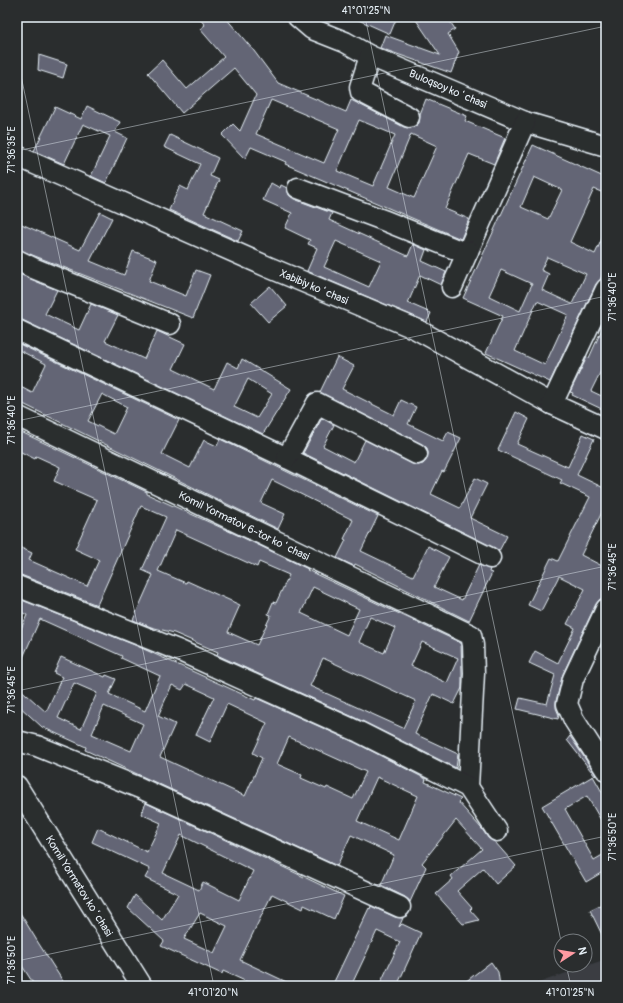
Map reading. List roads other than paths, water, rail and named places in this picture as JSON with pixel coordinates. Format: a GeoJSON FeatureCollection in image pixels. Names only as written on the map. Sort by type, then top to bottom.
{"type":"FeatureCollection","features":[{"type":"Feature","properties":{"kind":"street","name":"Buloqsoy koʻchasi"},"geometry":{"type":"LineString","coordinates":[[298,17],[312,29],[345,42],[370,56],[525,122],[606,146]]}},
{"type":"Feature","properties":{"kind":"street"},"geometry":{"type":"LineString","coordinates":[[370,56],[360,87],[360,92],[409,116]]}},
{"type":"Feature","properties":{"kind":"street"},"geometry":{"type":"LineString","coordinates":[[452,287],[525,122]]}},
{"type":"Feature","properties":{"kind":"street","name":"Xabibiy koʻchasi"},"geometry":{"type":"LineString","coordinates":[[17,156],[268,268],[416,329],[552,404],[606,428]]}},
{"type":"Feature","properties":{"kind":"street"},"geometry":{"type":"LineString","coordinates":[[298,188],[460,251],[468,252]]}},
{"type":"Feature","properties":{"kind":"street"},"geometry":{"type":"LineString","coordinates":[[17,260],[33,268],[170,324]]}},
{"type":"Feature","properties":{"kind":"street"},"geometry":{"type":"LineString","coordinates":[[552,404],[606,289]]}},
{"type":"Feature","properties":{"kind":"street"},"geometry":{"type":"LineString","coordinates":[[17,330],[287,458],[490,558]]}},
{"type":"Feature","properties":{"kind":"street"},"geometry":{"type":"LineString","coordinates":[[287,458],[317,403],[417,454]]}},
{"type":"Feature","properties":{"kind":"street","name":"Komil Yormatov 6-tor koʻchasi"},"geometry":{"type":"LineString","coordinates":[[17,416],[471,635],[473,645],[474,673],[468,787]]}},
{"type":"Feature","properties":{"kind":"street"},"geometry":{"type":"LineString","coordinates":[[17,586],[180,651],[359,732],[468,787],[497,831]]}},
{"type":"Feature","properties":{"kind":"street"},"geometry":{"type":"LineString","coordinates":[[606,609],[573,679],[566,704],[574,720],[606,770]]}},
{"type":"Feature","properties":{"kind":"street"},"geometry":{"type":"LineString","coordinates":[[17,741],[37,746],[140,788],[400,907]]}},
{"type":"Feature","properties":{"kind":"street","name":"Komil Yormatov koʻchasi"},"geometry":{"type":"LineString","coordinates":[[17,786],[142,986]]}}]}
